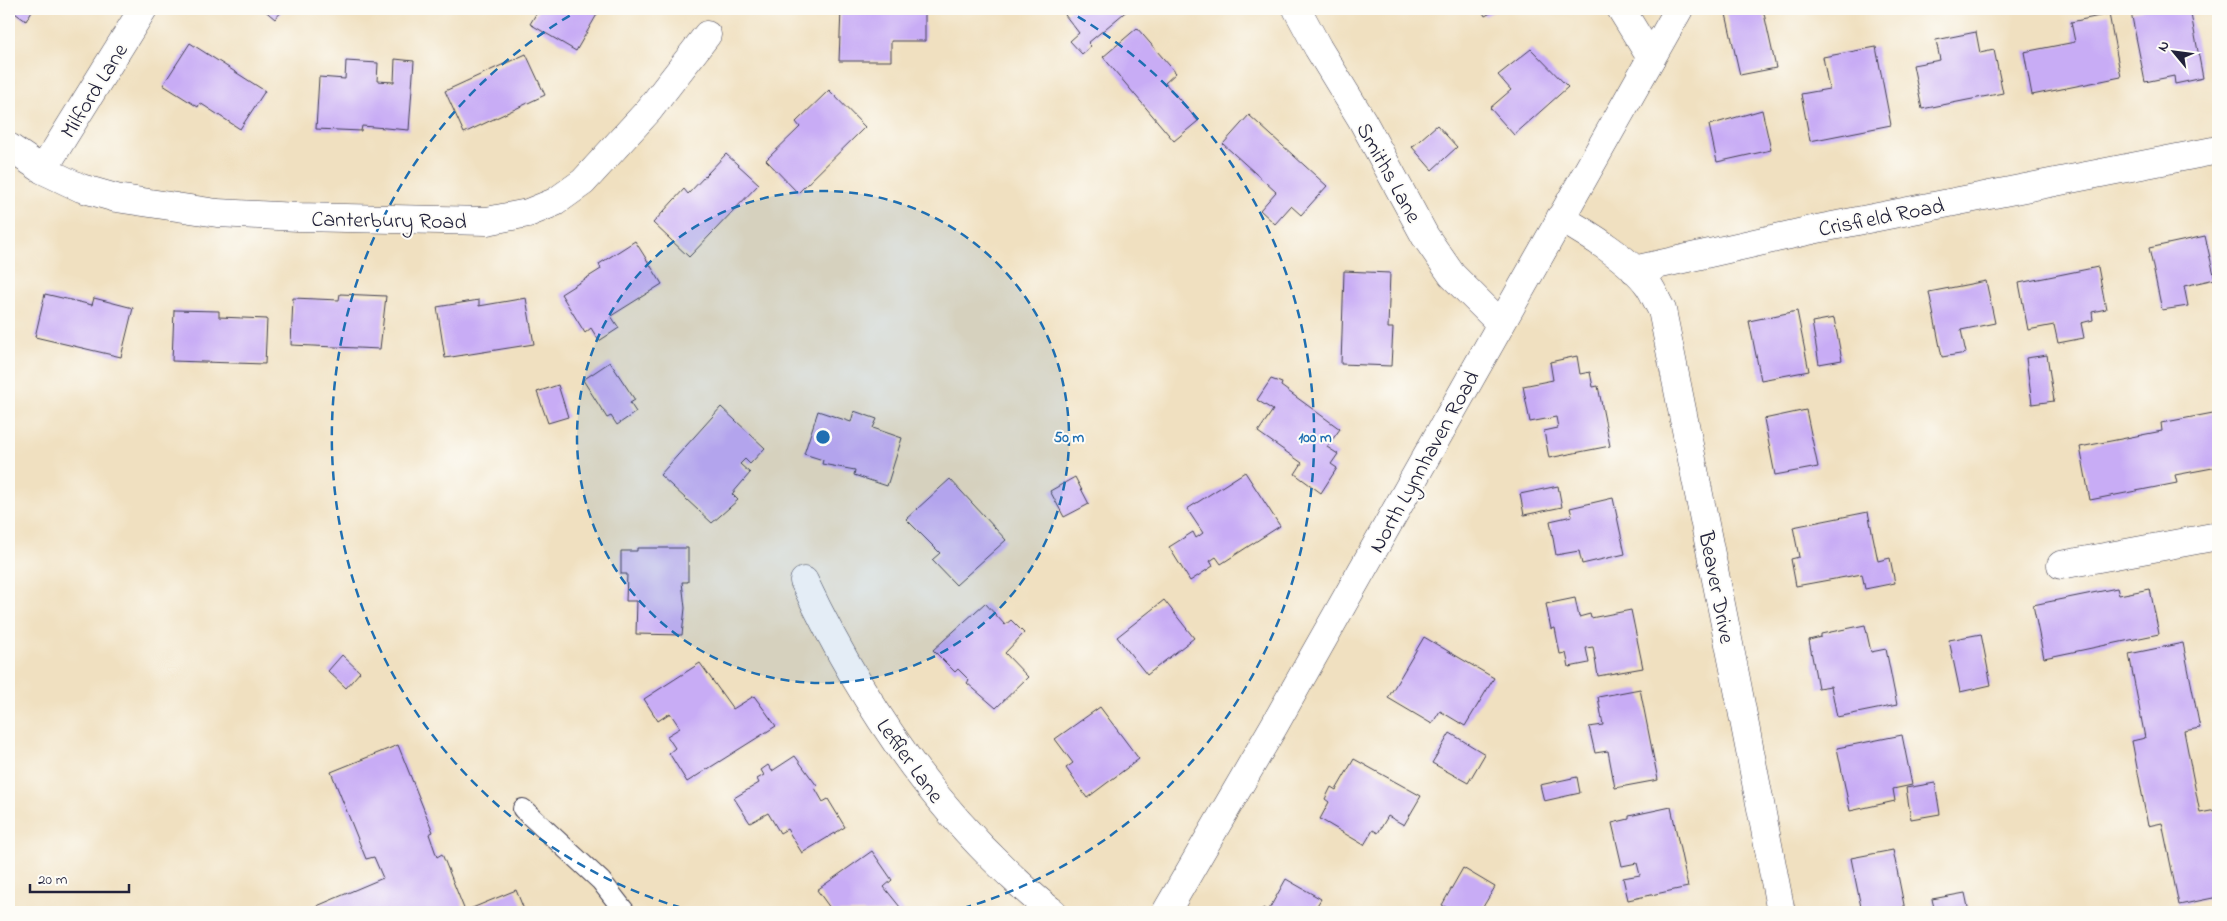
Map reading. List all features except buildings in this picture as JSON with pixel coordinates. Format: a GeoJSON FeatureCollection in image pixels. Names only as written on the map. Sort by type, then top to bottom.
{"type":"FeatureCollection","features":[{"type":"Feature","properties":{"kind":"street","name":"Milford Lane"},"geometry":{"type":"LineString","coordinates":[[44,170],[143,9]]}},
{"type":"Feature","properties":{"kind":"street","name":"Smiths Lane"},"geometry":{"type":"LineString","coordinates":[[1297,9],[1318,48],[1362,120],[1425,236],[1452,275],[1500,323]]}},
{"type":"Feature","properties":{"kind":"street"},"geometry":{"type":"LineString","coordinates":[[1621,9],[1650,58]]}},
{"type":"Feature","properties":{"kind":"street","name":"North Lynnhaven Road"},"geometry":{"type":"LineString","coordinates":[[1166,912],[1274,726],[1679,9]]}},
{"type":"Feature","properties":{"kind":"street","name":"Canterbury Road"},"geometry":{"type":"LineString","coordinates":[[9,147],[44,170],[80,188],[116,198],[217,213],[298,217],[487,221],[528,213],[555,202],[583,182],[649,110],[707,36]]}},
{"type":"Feature","properties":{"kind":"street","name":"Crisfield Road"},"geometry":{"type":"LineString","coordinates":[[1634,270],[1812,230],[2218,150]]}},
{"type":"Feature","properties":{"kind":"street"},"geometry":{"type":"LineString","coordinates":[[1560,218],[1588,234],[1634,270]]}},
{"type":"Feature","properties":{"kind":"street","name":"Beaver Drive"},"geometry":{"type":"LineString","coordinates":[[1634,270],[1648,285],[1662,310],[1736,679],[1780,912]]}},
{"type":"Feature","properties":{"kind":"street"},"geometry":{"type":"LineString","coordinates":[[2061,565],[2218,536]]}},
{"type":"Feature","properties":{"kind":"street","name":"Leffler Lane"},"geometry":{"type":"LineString","coordinates":[[804,581],[855,679],[905,757],[937,799],[982,848],[1053,912]]}},
{"type":"Feature","properties":{"kind":"lane"},"geometry":{"type":"LineString","coordinates":[[522,809],[601,881],[625,912]]}}]}
